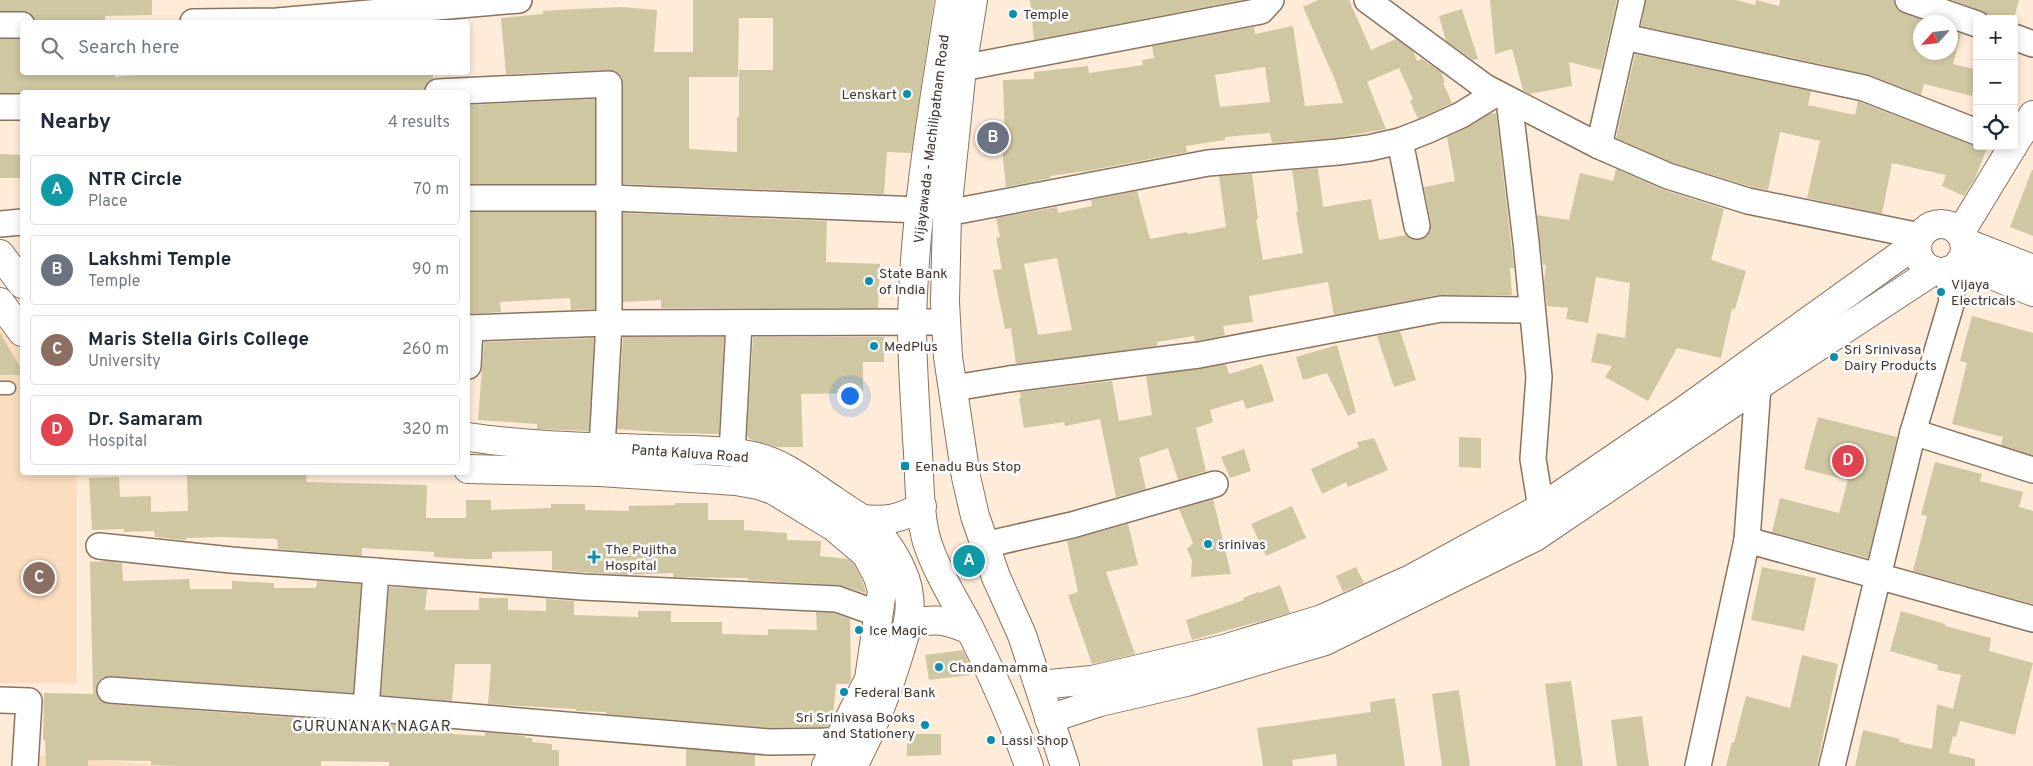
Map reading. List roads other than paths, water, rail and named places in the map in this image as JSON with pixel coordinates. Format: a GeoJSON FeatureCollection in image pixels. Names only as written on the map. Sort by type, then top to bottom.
{"type":"FeatureCollection","features":[{"type":"Feature","properties":{"kind":"main road","name":"Vijayawada - Machilipatnam Road"},"geometry":{"type":"LineString","coordinates":[[950,0],[930,125],[920,210],[912,322],[913,373],[922,506],[927,539],[934,561],[970,630],[1008,712],[1029,766]]}},
{"type":"Feature","properties":{"kind":"main road","name":"Vijayawada - Machilipatnam Road"},"geometry":{"type":"LineString","coordinates":[[973,0],[962,68],[947,212],[946,322],[948,357],[966,477],[975,516],[984,546],[1022,635],[1065,766]]}},
{"type":"Feature","properties":{"kind":"main road"},"geometry":{"type":"LineString","coordinates":[[2018,139],[2033,115]]}},
{"type":"Feature","properties":{"kind":"main road"},"geometry":{"type":"LineString","coordinates":[[1039,685],[1092,680],[1214,652],[1322,619],[1411,579],[1541,508],[1674,418],[1755,373],[1953,256],[2011,150]]}},
{"type":"Feature","properties":{"kind":"main road"},"geometry":{"type":"LineString","coordinates":[[1049,719],[1100,702],[1186,682],[1325,641],[1536,537],[1755,373],[1919,239],[1925,230],[1939,224],[1947,225],[1953,256]]}},
{"type":"Feature","properties":{"kind":"main road"},"geometry":{"type":"LineString","coordinates":[[1919,239],[1918,257],[1927,268],[1953,256],[2033,269]]}},
{"type":"Feature","properties":{"kind":"main road"},"geometry":{"type":"LineString","coordinates":[[0,254],[20,281]]}},
{"type":"Feature","properties":{"kind":"main road"},"geometry":{"type":"LineString","coordinates":[[1953,256],[2033,292]]}},
{"type":"Feature","properties":{"kind":"main road"},"geometry":{"type":"LineString","coordinates":[[0,302],[20,329]]}},
{"type":"Feature","properties":{"kind":"main road","name":"Panta Kaluva Road"},"geometry":{"type":"LineString","coordinates":[[470,437],[510,443],[732,453],[772,462],[793,472],[872,527],[896,558],[889,572],[834,527],[774,490],[758,484],[600,472],[470,469]]}},
{"type":"Feature","properties":{"kind":"main road"},"geometry":{"type":"LineString","coordinates":[[861,519],[884,521],[896,519],[922,506]]}},
{"type":"Feature","properties":{"kind":"main road"},"geometry":{"type":"LineString","coordinates":[[826,766],[868,679],[882,591],[889,572],[909,595],[906,633],[890,685],[866,744],[853,766]]}},
{"type":"Feature","properties":{"kind":"main road"},"geometry":{"type":"LineString","coordinates":[[906,633],[912,623],[928,620],[946,620],[970,630]]}},
{"type":"Feature","properties":{"kind":"street"},"geometry":{"type":"LineString","coordinates":[[289,20],[519,0]]}},
{"type":"Feature","properties":{"kind":"street"},"geometry":{"type":"LineString","coordinates":[[962,68],[1261,12],[1271,0]]}},
{"type":"Feature","properties":{"kind":"street"},"geometry":{"type":"LineString","coordinates":[[1367,0],[1502,97],[1599,146],[1668,176],[1748,201],[1919,239]]}},
{"type":"Feature","properties":{"kind":"street"},"geometry":{"type":"LineString","coordinates":[[1599,146],[1632,0]]}},
{"type":"Feature","properties":{"kind":"street"},"geometry":{"type":"LineString","coordinates":[[1908,0],[1973,23]]}},
{"type":"Feature","properties":{"kind":"street"},"geometry":{"type":"LineString","coordinates":[[0,25],[20,25]]}},
{"type":"Feature","properties":{"kind":"street"},"geometry":{"type":"LineString","coordinates":[[1624,38],[1864,88],[1973,130]]}},
{"type":"Feature","properties":{"kind":"street"},"geometry":{"type":"LineString","coordinates":[[2018,38],[2033,44]]}},
{"type":"Feature","properties":{"kind":"street"},"geometry":{"type":"LineString","coordinates":[[470,91],[609,84],[611,198],[609,323],[602,448]]}},
{"type":"Feature","properties":{"kind":"street"},"geometry":{"type":"LineString","coordinates":[[947,212],[1208,162],[1338,152],[1400,141],[1502,97]]}},
{"type":"Feature","properties":{"kind":"street"},"geometry":{"type":"LineString","coordinates":[[1502,97],[1526,242],[1539,376],[1533,459],[1541,508]]}},
{"type":"Feature","properties":{"kind":"street"},"geometry":{"type":"LineString","coordinates":[[0,107],[20,107]]}},
{"type":"Feature","properties":{"kind":"street"},"geometry":{"type":"LineString","coordinates":[[1400,141],[1417,226]]}},
{"type":"Feature","properties":{"kind":"street"},"geometry":{"type":"LineString","coordinates":[[470,198],[611,198],[920,210]]}},
{"type":"Feature","properties":{"kind":"street"},"geometry":{"type":"LineString","coordinates":[[0,224],[20,222]]}},
{"type":"Feature","properties":{"kind":"street"},"geometry":{"type":"LineString","coordinates":[[1832,766],[1913,432],[1952,301],[1953,256]]}},
{"type":"Feature","properties":{"kind":"street"},"geometry":{"type":"LineString","coordinates":[[954,388],[1008,379],[1199,355],[1442,309],[1532,310]]}},
{"type":"Feature","properties":{"kind":"street"},"geometry":{"type":"LineString","coordinates":[[470,328],[609,323],[946,322]]}},
{"type":"Feature","properties":{"kind":"street"},"geometry":{"type":"LineString","coordinates":[[732,453],[739,324]]}},
{"type":"Feature","properties":{"kind":"street"},"geometry":{"type":"LineString","coordinates":[[1698,766],[1747,540],[1755,373]]}},
{"type":"Feature","properties":{"kind":"street"},"geometry":{"type":"LineString","coordinates":[[1913,432],[2033,470]]}},
{"type":"Feature","properties":{"kind":"street"},"geometry":{"type":"LineString","coordinates":[[984,546],[1072,524],[1215,484]]}},
{"type":"Feature","properties":{"kind":"street"},"geometry":{"type":"LineString","coordinates":[[1747,540],[2033,619]]}},
{"type":"Feature","properties":{"kind":"street"},"geometry":{"type":"LineString","coordinates":[[99,546],[231,560],[583,588],[837,598],[879,614]]}},
{"type":"Feature","properties":{"kind":"street"},"geometry":{"type":"LineString","coordinates":[[366,708],[376,571]]}},
{"type":"Feature","properties":{"kind":"street"},"geometry":{"type":"LineString","coordinates":[[110,690],[366,708],[769,742],[837,742]]}},
{"type":"Feature","properties":{"kind":"street"},"geometry":{"type":"LineString","coordinates":[[0,700],[29,701],[25,766]]}},
{"type":"Feature","properties":{"kind":"place","name":"Temple"},"geometry":{"type":"Point","coordinates":[1013,14]}},
{"type":"Feature","properties":{"kind":"place","name":"Lenskart"},"geometry":{"type":"Point","coordinates":[907,94]}},
{"type":"Feature","properties":{"kind":"place","name":"Lakshmi Temple"},"geometry":{"type":"Point","coordinates":[993,138]}},
{"type":"Feature","properties":{"kind":"place","name":"State Bank of India"},"geometry":{"type":"Point","coordinates":[869,281]}},
{"type":"Feature","properties":{"kind":"place","name":"Vijaya Electricals"},"geometry":{"type":"Point","coordinates":[1941,292]}},
{"type":"Feature","properties":{"kind":"place","name":"MedPlus"},"geometry":{"type":"Point","coordinates":[874,346]}},
{"type":"Feature","properties":{"kind":"place","name":"Sri Srinivasa Dairy Products"},"geometry":{"type":"Point","coordinates":[1834,357]}},
{"type":"Feature","properties":{"kind":"place","name":"Dr. Samaram"},"geometry":{"type":"Point","coordinates":[1848,461]}},
{"type":"Feature","properties":{"kind":"place","name":"Eenadu Bus Stop"},"geometry":{"type":"Point","coordinates":[905,466]}},
{"type":"Feature","properties":{"kind":"place","name":"srinivas"},"geometry":{"type":"Point","coordinates":[1208,544]}},
{"type":"Feature","properties":{"kind":"place","name":"The Pujitha Hospital"},"geometry":{"type":"Point","coordinates":[594,557]}},
{"type":"Feature","properties":{"kind":"place","name":"NTR Circle"},"geometry":{"type":"Point","coordinates":[969,561]}},
{"type":"Feature","properties":{"kind":"place","name":"Maris Stella Girls College"},"geometry":{"type":"Point","coordinates":[39,578]}},
{"type":"Feature","properties":{"kind":"place","name":"Ice Magic"},"geometry":{"type":"Point","coordinates":[859,630]}},
{"type":"Feature","properties":{"kind":"place","name":"Chandamamma"},"geometry":{"type":"Point","coordinates":[939,667]}},
{"type":"Feature","properties":{"kind":"place","name":"Federal Bank"},"geometry":{"type":"Point","coordinates":[844,692]}},
{"type":"Feature","properties":{"kind":"place","name":"Sri Srinivasa Books and Stationery"},"geometry":{"type":"Point","coordinates":[925,725]}},
{"type":"Feature","properties":{"kind":"place","name":"Lassi Shop"},"geometry":{"type":"Point","coordinates":[991,740]}},
{"type":"Feature","properties":{"kind":"district","name":"GURUNANAK NAGAR"},"geometry":{"type":"Point","coordinates":[372,726]}}]}
